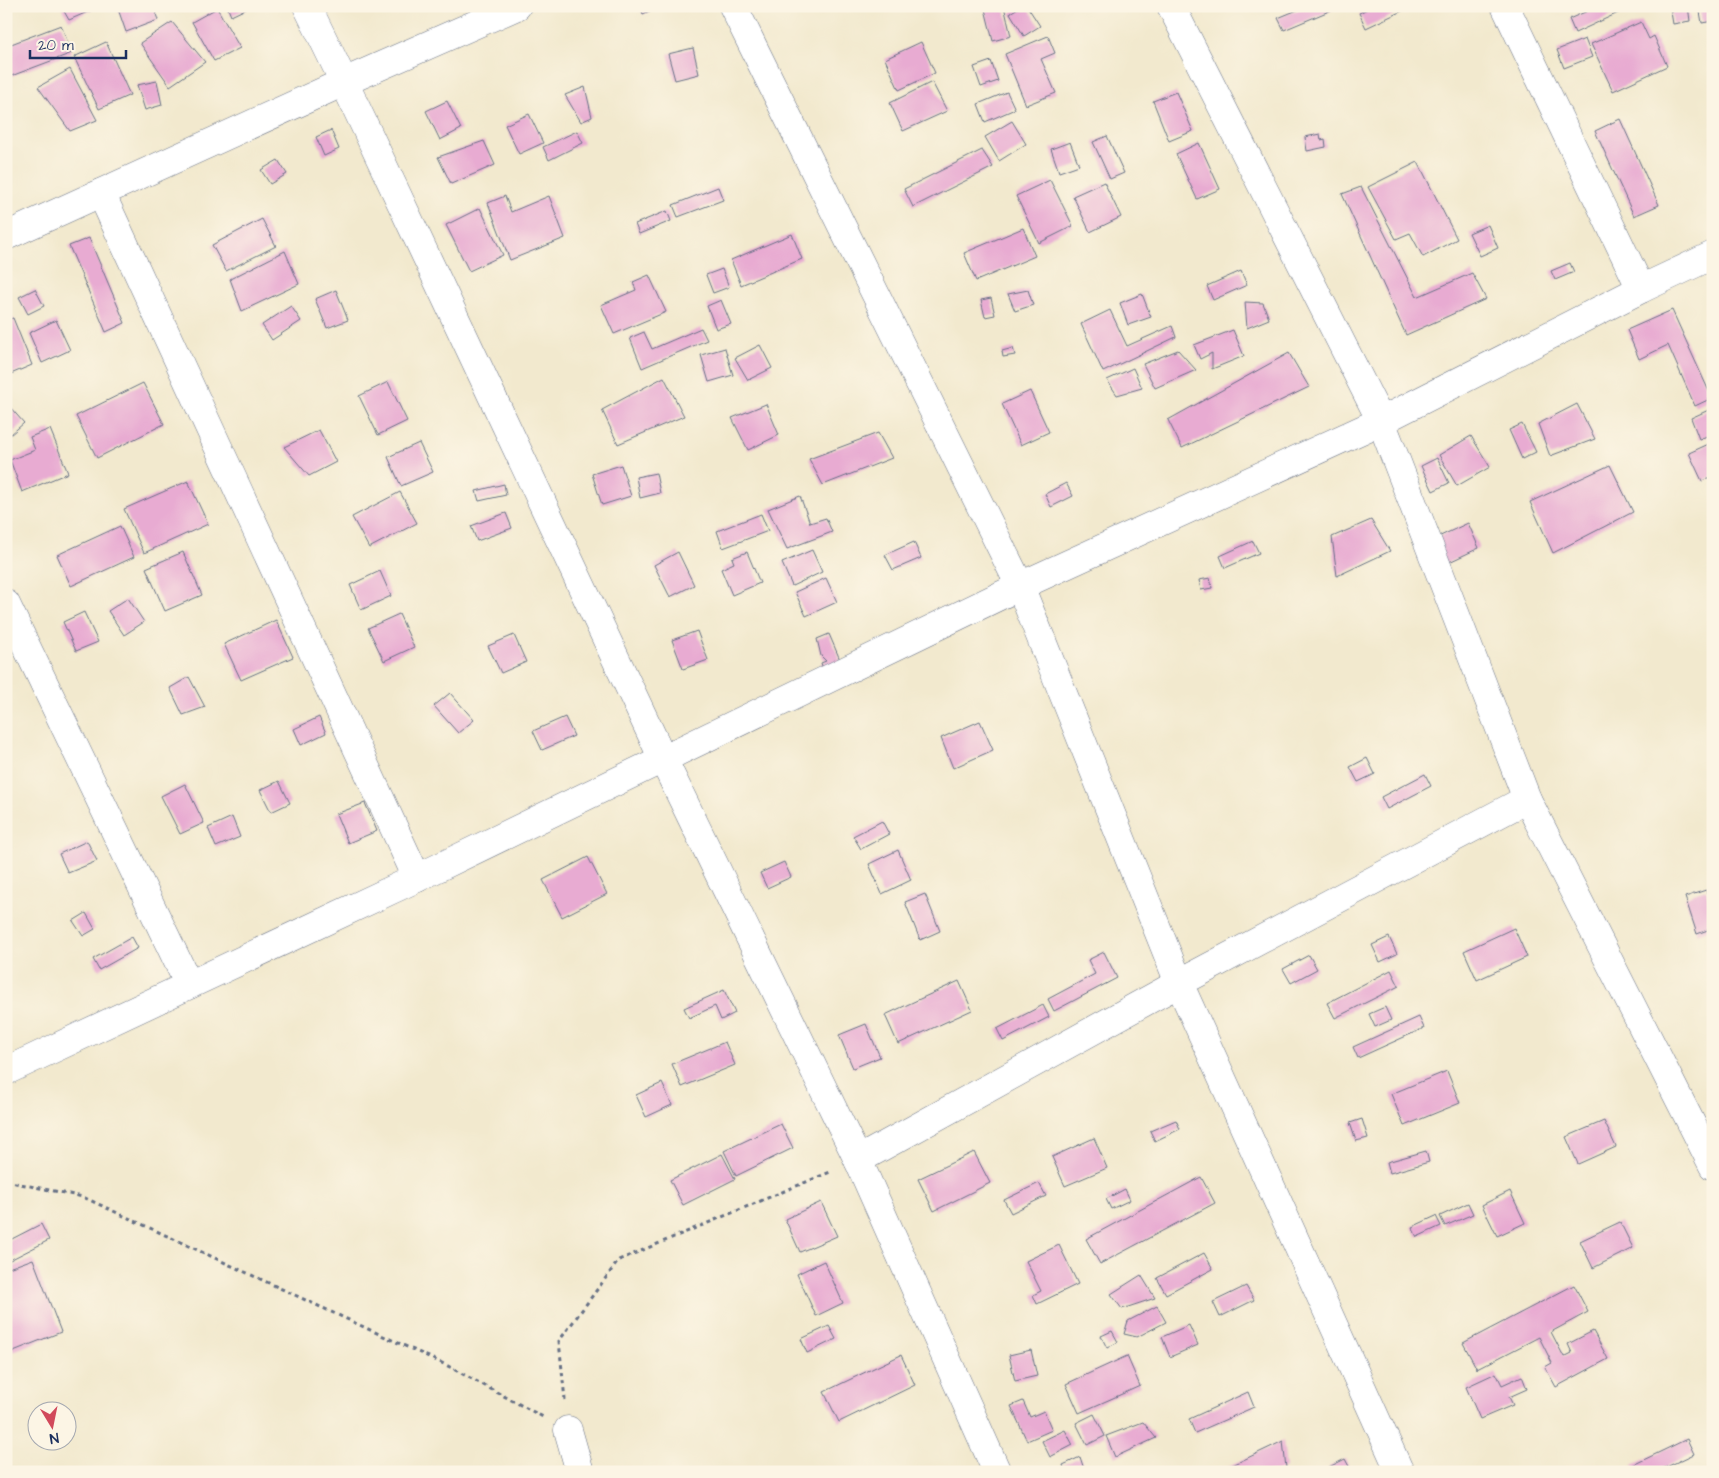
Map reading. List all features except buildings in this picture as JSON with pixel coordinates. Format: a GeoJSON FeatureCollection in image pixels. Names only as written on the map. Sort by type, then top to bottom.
{"type":"FeatureCollection","features":[{"type":"Feature","properties":{"kind":"street"},"geometry":{"type":"LineString","coordinates":[[306,6],[344,82],[663,759],[858,1160],[997,1472]]}},
{"type":"Feature","properties":{"kind":"street"},"geometry":{"type":"LineString","coordinates":[[6,236],[344,82],[517,6]]}},
{"type":"Feature","properties":{"kind":"street"},"geometry":{"type":"LineString","coordinates":[[733,6],[1020,586],[1179,983],[1400,1472]]}},
{"type":"Feature","properties":{"kind":"street"},"geometry":{"type":"LineString","coordinates":[[1170,6],[1381,421],[1527,799],[1713,1166]]}},
{"type":"Feature","properties":{"kind":"street"},"geometry":{"type":"LineString","coordinates":[[1505,6],[1641,289]]}},
{"type":"Feature","properties":{"kind":"street"},"geometry":{"type":"LineString","coordinates":[[101,194],[417,878]]}},
{"type":"Feature","properties":{"kind":"street"},"geometry":{"type":"LineString","coordinates":[[6,1070],[417,878],[1020,586],[1381,421],[1641,289],[1713,255]]}},
{"type":"Feature","properties":{"kind":"street"},"geometry":{"type":"LineString","coordinates":[[6,604],[188,985]]}},
{"type":"Feature","properties":{"kind":"street"},"geometry":{"type":"LineString","coordinates":[[858,1160],[1179,983],[1527,799]]}},
{"type":"Feature","properties":{"kind":"street"},"geometry":{"type":"LineString","coordinates":[[568,1430],[580,1472]]}},
{"type":"Feature","properties":{"kind":"path"},"geometry":{"type":"LineString","coordinates":[[568,1430],[559,1341],[619,1260],[858,1160]]}},
{"type":"Feature","properties":{"kind":"path"},"geometry":{"type":"LineString","coordinates":[[6,1181],[83,1197],[446,1365],[568,1430]]}}]}
